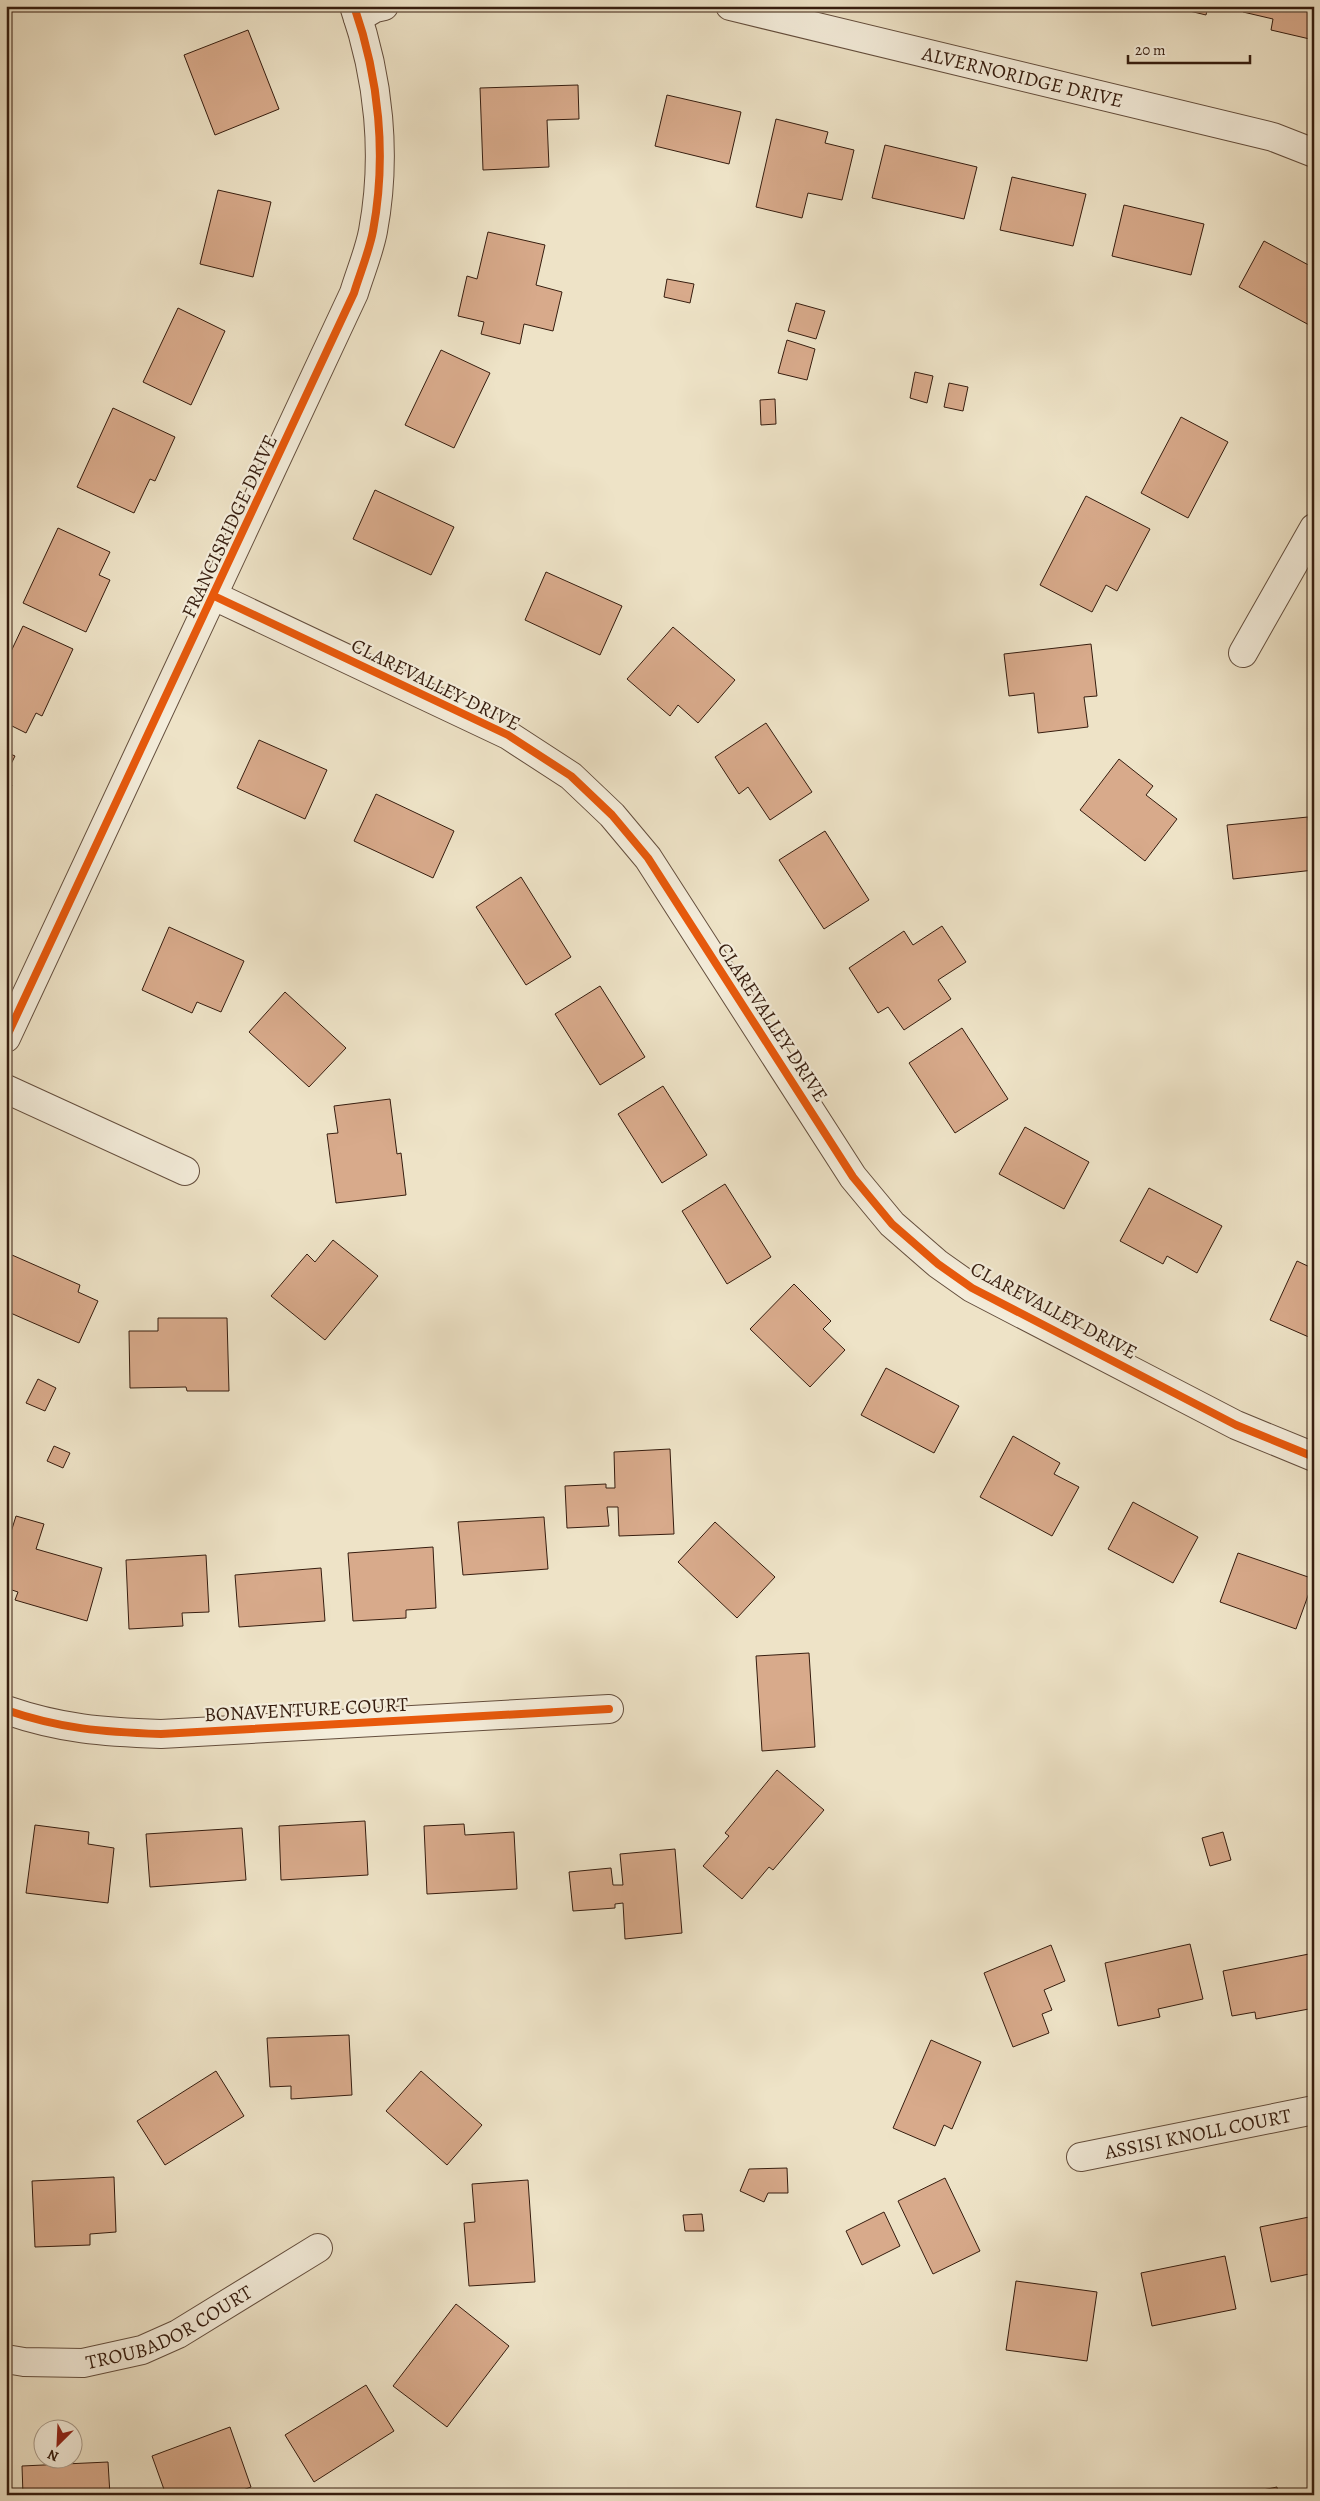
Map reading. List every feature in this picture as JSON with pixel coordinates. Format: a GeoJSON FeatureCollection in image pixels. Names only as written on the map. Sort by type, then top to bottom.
{"type":"FeatureCollection","features":[{"type":"Feature","properties":{"kind":"street"},"geometry":{"type":"LineString","coordinates":[[356,12],[384,6]]}},
{"type":"Feature","properties":{"kind":"street","name":"ALVERNORIDGE DRIVE"},"geometry":{"type":"LineString","coordinates":[[730,6],[1272,137],[1314,153]]}},
{"type":"Feature","properties":{"kind":"street","name":"FRANCISRIDGE DRIVE"},"geometry":{"type":"LineString","coordinates":[[6,1038],[354,293],[373,233],[381,170],[380,130],[373,74],[356,12]]}},
{"type":"Feature","properties":{"kind":"street"},"geometry":{"type":"LineString","coordinates":[[1243,653],[1314,528]]}},
{"type":"Feature","properties":{"kind":"street","name":"CLAREVALLEY DRIVE"},"geometry":{"type":"LineString","coordinates":[[214,596],[508,735],[571,776],[612,815],[648,858],[853,1177],[892,1224],[938,1264],[972,1288],[1236,1425],[1314,1457]]}},
{"type":"Feature","properties":{"kind":"street"},"geometry":{"type":"LineString","coordinates":[[6,1089],[185,1171]]}},
{"type":"Feature","properties":{"kind":"street","name":"BONAVENTURE COURT"},"geometry":{"type":"LineString","coordinates":[[6,1710],[43,1723],[102,1732],[160,1734],[609,1709]]}},
{"type":"Feature","properties":{"kind":"street","name":"ASSISI KNOLL COURT"},"geometry":{"type":"LineString","coordinates":[[1081,2157],[1314,2110]]}},
{"type":"Feature","properties":{"kind":"street","name":"TROUBADOR COURT"},"geometry":{"type":"LineString","coordinates":[[6,2359],[24,2362],[83,2363],[142,2350],[178,2334],[318,2248]]}},
{"type":"Feature","properties":{"kind":"building"},"geometry":{"type":"Polygon","coordinates":[[[1169,6],[1208,6],[1206,15],[1169,6]]]}},
{"type":"Feature","properties":{"kind":"building"},"geometry":{"type":"Polygon","coordinates":[[[1244,6],[1314,6],[1314,40],[1271,30],[1273,19],[1243,12],[1244,6]]]}},
{"type":"Feature","properties":{"kind":"building"},"geometry":{"type":"Polygon","coordinates":[[[248,30],[279,109],[215,135],[184,55],[248,30]]]}},
{"type":"Feature","properties":{"kind":"building"},"geometry":{"type":"Polygon","coordinates":[[[578,85],[579,119],[547,120],[549,167],[483,170],[480,88],[578,85]]]}},
{"type":"Feature","properties":{"kind":"building"},"geometry":{"type":"Polygon","coordinates":[[[667,95],[741,112],[729,164],[655,146],[667,95]]]}},
{"type":"Feature","properties":{"kind":"building"},"geometry":{"type":"Polygon","coordinates":[[[776,119],[828,132],[825,143],[854,150],[842,200],[808,193],[802,218],[756,207],[776,119]]]}},
{"type":"Feature","properties":{"kind":"building"},"geometry":{"type":"Polygon","coordinates":[[[885,145],[977,167],[964,219],[872,198],[885,145]]]}},
{"type":"Feature","properties":{"kind":"building"},"geometry":{"type":"Polygon","coordinates":[[[1012,177],[1086,194],[1073,246],[1000,230],[1012,177]]]}},
{"type":"Feature","properties":{"kind":"building"},"geometry":{"type":"Polygon","coordinates":[[[218,190],[271,202],[253,277],[200,264],[218,190]]]}},
{"type":"Feature","properties":{"kind":"building"},"geometry":{"type":"Polygon","coordinates":[[[1124,205],[1204,224],[1191,275],[1112,256],[1124,205]]]}},
{"type":"Feature","properties":{"kind":"building"},"geometry":{"type":"Polygon","coordinates":[[[488,232],[545,245],[536,285],[562,292],[553,331],[524,324],[520,344],[481,334],[484,322],[458,316],[467,276],[477,279],[488,232]]]}},
{"type":"Feature","properties":{"kind":"building"},"geometry":{"type":"Polygon","coordinates":[[[1264,241],[1314,268],[1314,321],[1311,326],[1239,287],[1264,241]]]}},
{"type":"Feature","properties":{"kind":"building"},"geometry":{"type":"Polygon","coordinates":[[[667,279],[694,284],[690,303],[664,297],[667,279]]]}},
{"type":"Feature","properties":{"kind":"building"},"geometry":{"type":"Polygon","coordinates":[[[796,303],[825,311],[816,339],[788,331],[796,303]]]}},
{"type":"Feature","properties":{"kind":"building"},"geometry":{"type":"Polygon","coordinates":[[[178,308],[225,331],[191,405],[143,382],[178,308]]]}},
{"type":"Feature","properties":{"kind":"building"},"geometry":{"type":"Polygon","coordinates":[[[787,340],[815,349],[807,380],[778,373],[787,340]]]}},
{"type":"Feature","properties":{"kind":"building"},"geometry":{"type":"Polygon","coordinates":[[[441,350],[490,373],[454,448],[405,425],[441,350]]]}},
{"type":"Feature","properties":{"kind":"building"},"geometry":{"type":"Polygon","coordinates":[[[915,372],[933,376],[927,403],[910,398],[915,372]]]}},
{"type":"Feature","properties":{"kind":"building"},"geometry":{"type":"Polygon","coordinates":[[[949,383],[968,387],[963,411],[944,407],[949,383]]]}},
{"type":"Feature","properties":{"kind":"building"},"geometry":{"type":"Polygon","coordinates":[[[775,399],[776,424],[761,425],[760,400],[775,399]]]}},
{"type":"Feature","properties":{"kind":"building"},"geometry":{"type":"Polygon","coordinates":[[[113,408],[175,437],[155,481],[150,479],[134,513],[77,487],[113,408]]]}},
{"type":"Feature","properties":{"kind":"building"},"geometry":{"type":"Polygon","coordinates":[[[1181,417],[1228,442],[1188,518],[1141,493],[1181,417]]]}},
{"type":"Feature","properties":{"kind":"building"},"geometry":{"type":"Polygon","coordinates":[[[375,490],[454,527],[431,575],[353,539],[375,490]]]}},
{"type":"Feature","properties":{"kind":"building"},"geometry":{"type":"Polygon","coordinates":[[[1086,496],[1150,529],[1117,591],[1106,585],[1092,612],[1040,585],[1086,496]]]}},
{"type":"Feature","properties":{"kind":"building"},"geometry":{"type":"Polygon","coordinates":[[[58,528],[110,552],[99,575],[110,580],[86,632],[23,603],[58,528]]]}},
{"type":"Feature","properties":{"kind":"building"},"geometry":{"type":"Polygon","coordinates":[[[546,572],[622,606],[600,655],[525,620],[546,572]]]}},
{"type":"Feature","properties":{"kind":"building"},"geometry":{"type":"Polygon","coordinates":[[[23,626],[73,649],[42,716],[36,713],[26,733],[6,723],[6,662],[23,626]]]}},
{"type":"Feature","properties":{"kind":"building"},"geometry":{"type":"Polygon","coordinates":[[[673,627],[735,680],[698,723],[678,705],[670,716],[627,679],[673,627]]]}},
{"type":"Feature","properties":{"kind":"building"},"geometry":{"type":"Polygon","coordinates":[[[1091,644],[1097,696],[1084,697],[1088,727],[1038,733],[1034,693],[1009,696],[1004,654],[1091,644]]]}},
{"type":"Feature","properties":{"kind":"building"},"geometry":{"type":"Polygon","coordinates":[[[766,723],[812,792],[770,820],[748,787],[739,794],[715,757],[766,723]]]}},
{"type":"Feature","properties":{"kind":"building"},"geometry":{"type":"Polygon","coordinates":[[[259,740],[327,770],[305,819],[237,788],[259,740]]]}},
{"type":"Feature","properties":{"kind":"building"},"geometry":{"type":"Polygon","coordinates":[[[6,752],[15,756],[6,774],[6,752]]]}},
{"type":"Feature","properties":{"kind":"building"},"geometry":{"type":"Polygon","coordinates":[[[1119,759],[1153,786],[1146,795],[1177,819],[1145,861],[1080,810],[1119,759]]]}},
{"type":"Feature","properties":{"kind":"building"},"geometry":{"type":"Polygon","coordinates":[[[6,783],[12,785],[6,797],[6,783]]]}},
{"type":"Feature","properties":{"kind":"building"},"geometry":{"type":"Polygon","coordinates":[[[376,794],[454,831],[433,878],[354,841],[376,794]]]}},
{"type":"Feature","properties":{"kind":"building"},"geometry":{"type":"Polygon","coordinates":[[[1308,817],[1314,870],[1233,879],[1227,825],[1308,817]]]}},
{"type":"Feature","properties":{"kind":"building"},"geometry":{"type":"Polygon","coordinates":[[[825,831],[869,900],[824,929],[779,860],[825,831]]]}},
{"type":"Feature","properties":{"kind":"building"},"geometry":{"type":"Polygon","coordinates":[[[521,877],[571,957],[526,985],[476,907],[521,877]]]}},
{"type":"Feature","properties":{"kind":"building"},"geometry":{"type":"Polygon","coordinates":[[[942,926],[966,962],[938,980],[951,999],[904,1030],[888,1007],[878,1013],[849,968],[904,931],[913,945],[942,926]]]}},
{"type":"Feature","properties":{"kind":"building"},"geometry":{"type":"Polygon","coordinates":[[[169,927],[244,961],[221,1012],[197,1002],[192,1013],[142,990],[169,927]]]}},
{"type":"Feature","properties":{"kind":"building"},"geometry":{"type":"Polygon","coordinates":[[[600,986],[645,1057],[600,1085],[555,1014],[600,986]]]}},
{"type":"Feature","properties":{"kind":"building"},"geometry":{"type":"Polygon","coordinates":[[[285,992],[346,1048],[309,1087],[249,1032],[285,992]]]}},
{"type":"Feature","properties":{"kind":"building"},"geometry":{"type":"Polygon","coordinates":[[[962,1028],[1008,1099],[955,1133],[909,1063],[962,1028]]]}},
{"type":"Feature","properties":{"kind":"building"},"geometry":{"type":"Polygon","coordinates":[[[663,1086],[707,1155],[662,1183],[618,1114],[663,1086]]]}},
{"type":"Feature","properties":{"kind":"building"},"geometry":{"type":"Polygon","coordinates":[[[390,1099],[397,1154],[401,1153],[406,1195],[336,1203],[327,1134],[338,1133],[334,1106],[390,1099]]]}},
{"type":"Feature","properties":{"kind":"building"},"geometry":{"type":"Polygon","coordinates":[[[1025,1127],[1089,1162],[1064,1209],[999,1174],[1025,1127]]]}},
{"type":"Feature","properties":{"kind":"building"},"geometry":{"type":"Polygon","coordinates":[[[725,1184],[771,1257],[727,1284],[682,1211],[725,1184]]]}},
{"type":"Feature","properties":{"kind":"building"},"geometry":{"type":"Polygon","coordinates":[[[1149,1188],[1222,1226],[1197,1273],[1167,1256],[1163,1264],[1120,1241],[1149,1188]]]}},
{"type":"Feature","properties":{"kind":"building"},"geometry":{"type":"Polygon","coordinates":[[[333,1240],[378,1276],[325,1340],[271,1296],[307,1254],[315,1262],[333,1240]]]}},
{"type":"Feature","properties":{"kind":"building"},"geometry":{"type":"Polygon","coordinates":[[[12,1255],[80,1285],[78,1292],[98,1301],[79,1343],[6,1311],[6,1267],[12,1255]]]}},
{"type":"Feature","properties":{"kind":"building"},"geometry":{"type":"Polygon","coordinates":[[[1297,1261],[1314,1269],[1314,1332],[1311,1338],[1270,1320],[1297,1261]]]}},
{"type":"Feature","properties":{"kind":"building"},"geometry":{"type":"Polygon","coordinates":[[[794,1284],[831,1321],[823,1329],[845,1350],[810,1387],[750,1329],[794,1284]]]}},
{"type":"Feature","properties":{"kind":"building"},"geometry":{"type":"Polygon","coordinates":[[[158,1318],[227,1318],[229,1391],[187,1391],[186,1387],[130,1388],[129,1331],[158,1331],[158,1318]]]}},
{"type":"Feature","properties":{"kind":"building"},"geometry":{"type":"Polygon","coordinates":[[[886,1368],[959,1406],[934,1453],[861,1415],[886,1368]]]}},
{"type":"Feature","properties":{"kind":"building"},"geometry":{"type":"Polygon","coordinates":[[[38,1379],[56,1388],[45,1411],[26,1403],[38,1379]]]}},
{"type":"Feature","properties":{"kind":"building"},"geometry":{"type":"Polygon","coordinates":[[[1013,1436],[1060,1463],[1054,1474],[1079,1487],[1052,1536],[980,1497],[1013,1436]]]}},
{"type":"Feature","properties":{"kind":"building"},"geometry":{"type":"Polygon","coordinates":[[[54,1446],[70,1453],[63,1468],[47,1461],[54,1446]]]}},
{"type":"Feature","properties":{"kind":"building"},"geometry":{"type":"Polygon","coordinates":[[[670,1449],[674,1534],[619,1536],[618,1507],[607,1507],[609,1526],[567,1528],[565,1486],[606,1484],[606,1488],[615,1488],[614,1452],[670,1449]]]}},
{"type":"Feature","properties":{"kind":"building"},"geometry":{"type":"Polygon","coordinates":[[[1133,1502],[1198,1537],[1173,1583],[1108,1549],[1133,1502]]]}},
{"type":"Feature","properties":{"kind":"building"},"geometry":{"type":"Polygon","coordinates":[[[16,1516],[44,1524],[36,1549],[102,1568],[87,1621],[15,1600],[18,1592],[6,1588],[6,1548],[16,1516]]]}},
{"type":"Feature","properties":{"kind":"building"},"geometry":{"type":"Polygon","coordinates":[[[544,1517],[548,1569],[463,1575],[458,1522],[544,1517]]]}},
{"type":"Feature","properties":{"kind":"building"},"geometry":{"type":"Polygon","coordinates":[[[715,1522],[775,1577],[737,1618],[678,1562],[715,1522]]]}},
{"type":"Feature","properties":{"kind":"building"},"geometry":{"type":"Polygon","coordinates":[[[433,1547],[436,1608],[406,1610],[406,1618],[353,1621],[348,1553],[433,1547]]]}},
{"type":"Feature","properties":{"kind":"building"},"geometry":{"type":"Polygon","coordinates":[[[1238,1553],[1314,1579],[1296,1629],[1220,1602],[1238,1553]]]}},
{"type":"Feature","properties":{"kind":"building"},"geometry":{"type":"Polygon","coordinates":[[[206,1555],[209,1612],[182,1613],[183,1626],[129,1629],[126,1560],[206,1555]]]}},
{"type":"Feature","properties":{"kind":"building"},"geometry":{"type":"Polygon","coordinates":[[[321,1568],[325,1621],[239,1627],[235,1575],[321,1568]]]}},
{"type":"Feature","properties":{"kind":"building"},"geometry":{"type":"Polygon","coordinates":[[[809,1653],[815,1747],[762,1751],[756,1656],[809,1653]]]}},
{"type":"Feature","properties":{"kind":"building"},"geometry":{"type":"Polygon","coordinates":[[[777,1770],[824,1810],[773,1870],[769,1867],[742,1899],[703,1866],[729,1836],[725,1833],[777,1770]]]}},
{"type":"Feature","properties":{"kind":"building"},"geometry":{"type":"Polygon","coordinates":[[[365,1821],[368,1875],[281,1880],[279,1826],[365,1821]]]}},
{"type":"Feature","properties":{"kind":"building"},"geometry":{"type":"Polygon","coordinates":[[[464,1824],[465,1835],[514,1832],[517,1889],[427,1894],[424,1826],[464,1824]]]}},
{"type":"Feature","properties":{"kind":"building"},"geometry":{"type":"Polygon","coordinates":[[[35,1825],[89,1832],[88,1844],[114,1848],[108,1903],[26,1893],[35,1825]]]}},
{"type":"Feature","properties":{"kind":"building"},"geometry":{"type":"Polygon","coordinates":[[[242,1828],[246,1880],[150,1887],[146,1834],[242,1828]]]}},
{"type":"Feature","properties":{"kind":"building"},"geometry":{"type":"Polygon","coordinates":[[[1223,1832],[1231,1860],[1210,1866],[1202,1838],[1223,1832]]]}},
{"type":"Feature","properties":{"kind":"building"},"geometry":{"type":"Polygon","coordinates":[[[675,1849],[682,1933],[625,1939],[623,1903],[615,1904],[615,1908],[573,1911],[569,1872],[611,1868],[613,1885],[623,1885],[620,1854],[675,1849]]]}},
{"type":"Feature","properties":{"kind":"building"},"geometry":{"type":"Polygon","coordinates":[[[1190,1944],[1203,1999],[1158,2009],[1160,2017],[1118,2026],[1105,1963],[1190,1944]]]}},
{"type":"Feature","properties":{"kind":"building"},"geometry":{"type":"Polygon","coordinates":[[[1051,1945],[1065,1981],[1044,1990],[1052,2010],[1042,2014],[1049,2033],[1013,2047],[984,1973],[1051,1945]]]}},
{"type":"Feature","properties":{"kind":"building"},"geometry":{"type":"Polygon","coordinates":[[[1314,1953],[1314,2008],[1256,2019],[1255,2012],[1232,2016],[1223,1971],[1314,1953]]]}},
{"type":"Feature","properties":{"kind":"building"},"geometry":{"type":"Polygon","coordinates":[[[349,2035],[352,2095],[291,2099],[291,2086],[270,2087],[267,2038],[349,2035]]]}},
{"type":"Feature","properties":{"kind":"building"},"geometry":{"type":"Polygon","coordinates":[[[931,2040],[981,2062],[952,2129],[944,2125],[935,2146],[893,2128],[931,2040]]]}},
{"type":"Feature","properties":{"kind":"building"},"geometry":{"type":"Polygon","coordinates":[[[216,2071],[244,2116],[165,2165],[137,2121],[216,2071]]]}},
{"type":"Feature","properties":{"kind":"building"},"geometry":{"type":"Polygon","coordinates":[[[421,2071],[482,2125],[447,2165],[386,2111],[421,2071]]]}},
{"type":"Feature","properties":{"kind":"building"},"geometry":{"type":"Polygon","coordinates":[[[787,2168],[788,2193],[768,2193],[764,2202],[740,2191],[749,2169],[787,2168]]]}},
{"type":"Feature","properties":{"kind":"building"},"geometry":{"type":"Polygon","coordinates":[[[114,2177],[116,2232],[90,2234],[90,2245],[35,2247],[32,2181],[114,2177]]]}},
{"type":"Feature","properties":{"kind":"building"},"geometry":{"type":"Polygon","coordinates":[[[945,2178],[980,2251],[933,2274],[898,2201],[945,2178]]]}},
{"type":"Feature","properties":{"kind":"building"},"geometry":{"type":"Polygon","coordinates":[[[528,2180],[535,2282],[469,2286],[464,2223],[475,2222],[472,2184],[528,2180]]]}},
{"type":"Feature","properties":{"kind":"building"},"geometry":{"type":"Polygon","coordinates":[[[884,2212],[900,2246],[862,2265],[846,2231],[884,2212]]]}},
{"type":"Feature","properties":{"kind":"building"},"geometry":{"type":"Polygon","coordinates":[[[702,2214],[704,2231],[685,2231],[683,2215],[702,2214]]]}},
{"type":"Feature","properties":{"kind":"building"},"geometry":{"type":"Polygon","coordinates":[[[1314,2216],[1314,2273],[1271,2282],[1260,2227],[1314,2216]]]}},
{"type":"Feature","properties":{"kind":"building"},"geometry":{"type":"Polygon","coordinates":[[[1225,2256],[1236,2309],[1152,2326],[1141,2273],[1225,2256]]]}},
{"type":"Feature","properties":{"kind":"building"},"geometry":{"type":"Polygon","coordinates":[[[1016,2281],[1097,2292],[1087,2361],[1006,2350],[1016,2281]]]}},
{"type":"Feature","properties":{"kind":"building"},"geometry":{"type":"Polygon","coordinates":[[[456,2304],[509,2346],[447,2427],[393,2386],[456,2304]]]}},
{"type":"Feature","properties":{"kind":"building"},"geometry":{"type":"Polygon","coordinates":[[[366,2385],[394,2431],[314,2482],[285,2435],[366,2385]]]}},
{"type":"Feature","properties":{"kind":"building"},"geometry":{"type":"Polygon","coordinates":[[[230,2427],[251,2487],[230,2495],[166,2495],[152,2456],[230,2427]]]}},
{"type":"Feature","properties":{"kind":"building"},"geometry":{"type":"Polygon","coordinates":[[[108,2462],[110,2495],[23,2495],[22,2466],[32,2466],[32,2468],[82,2468],[82,2463],[108,2462]]]}},
{"type":"Feature","properties":{"kind":"building"},"geometry":{"type":"Polygon","coordinates":[[[1314,2476],[1314,2495],[1310,2477],[1314,2476]]]}},
{"type":"Feature","properties":{"kind":"building"},"geometry":{"type":"Polygon","coordinates":[[[1277,2487],[1278,2495],[1239,2495],[1277,2487]]]}},
{"type":"Feature","properties":{"kind":"cycle path"},"geometry":{"type":"LineString","coordinates":[[6,1038],[354,293],[367,255],[377,203],[380,146],[375,89],[363,33],[354,6]]}},
{"type":"Feature","properties":{"kind":"cycle path"},"geometry":{"type":"LineString","coordinates":[[214,596],[508,735],[571,776],[612,815],[648,858],[853,1177],[892,1224],[938,1264],[972,1288],[1236,1425],[1314,1457]]}},
{"type":"Feature","properties":{"kind":"cycle path"},"geometry":{"type":"LineString","coordinates":[[6,1710],[45,1721],[82,1728],[161,1734],[609,1709]]}}]}
